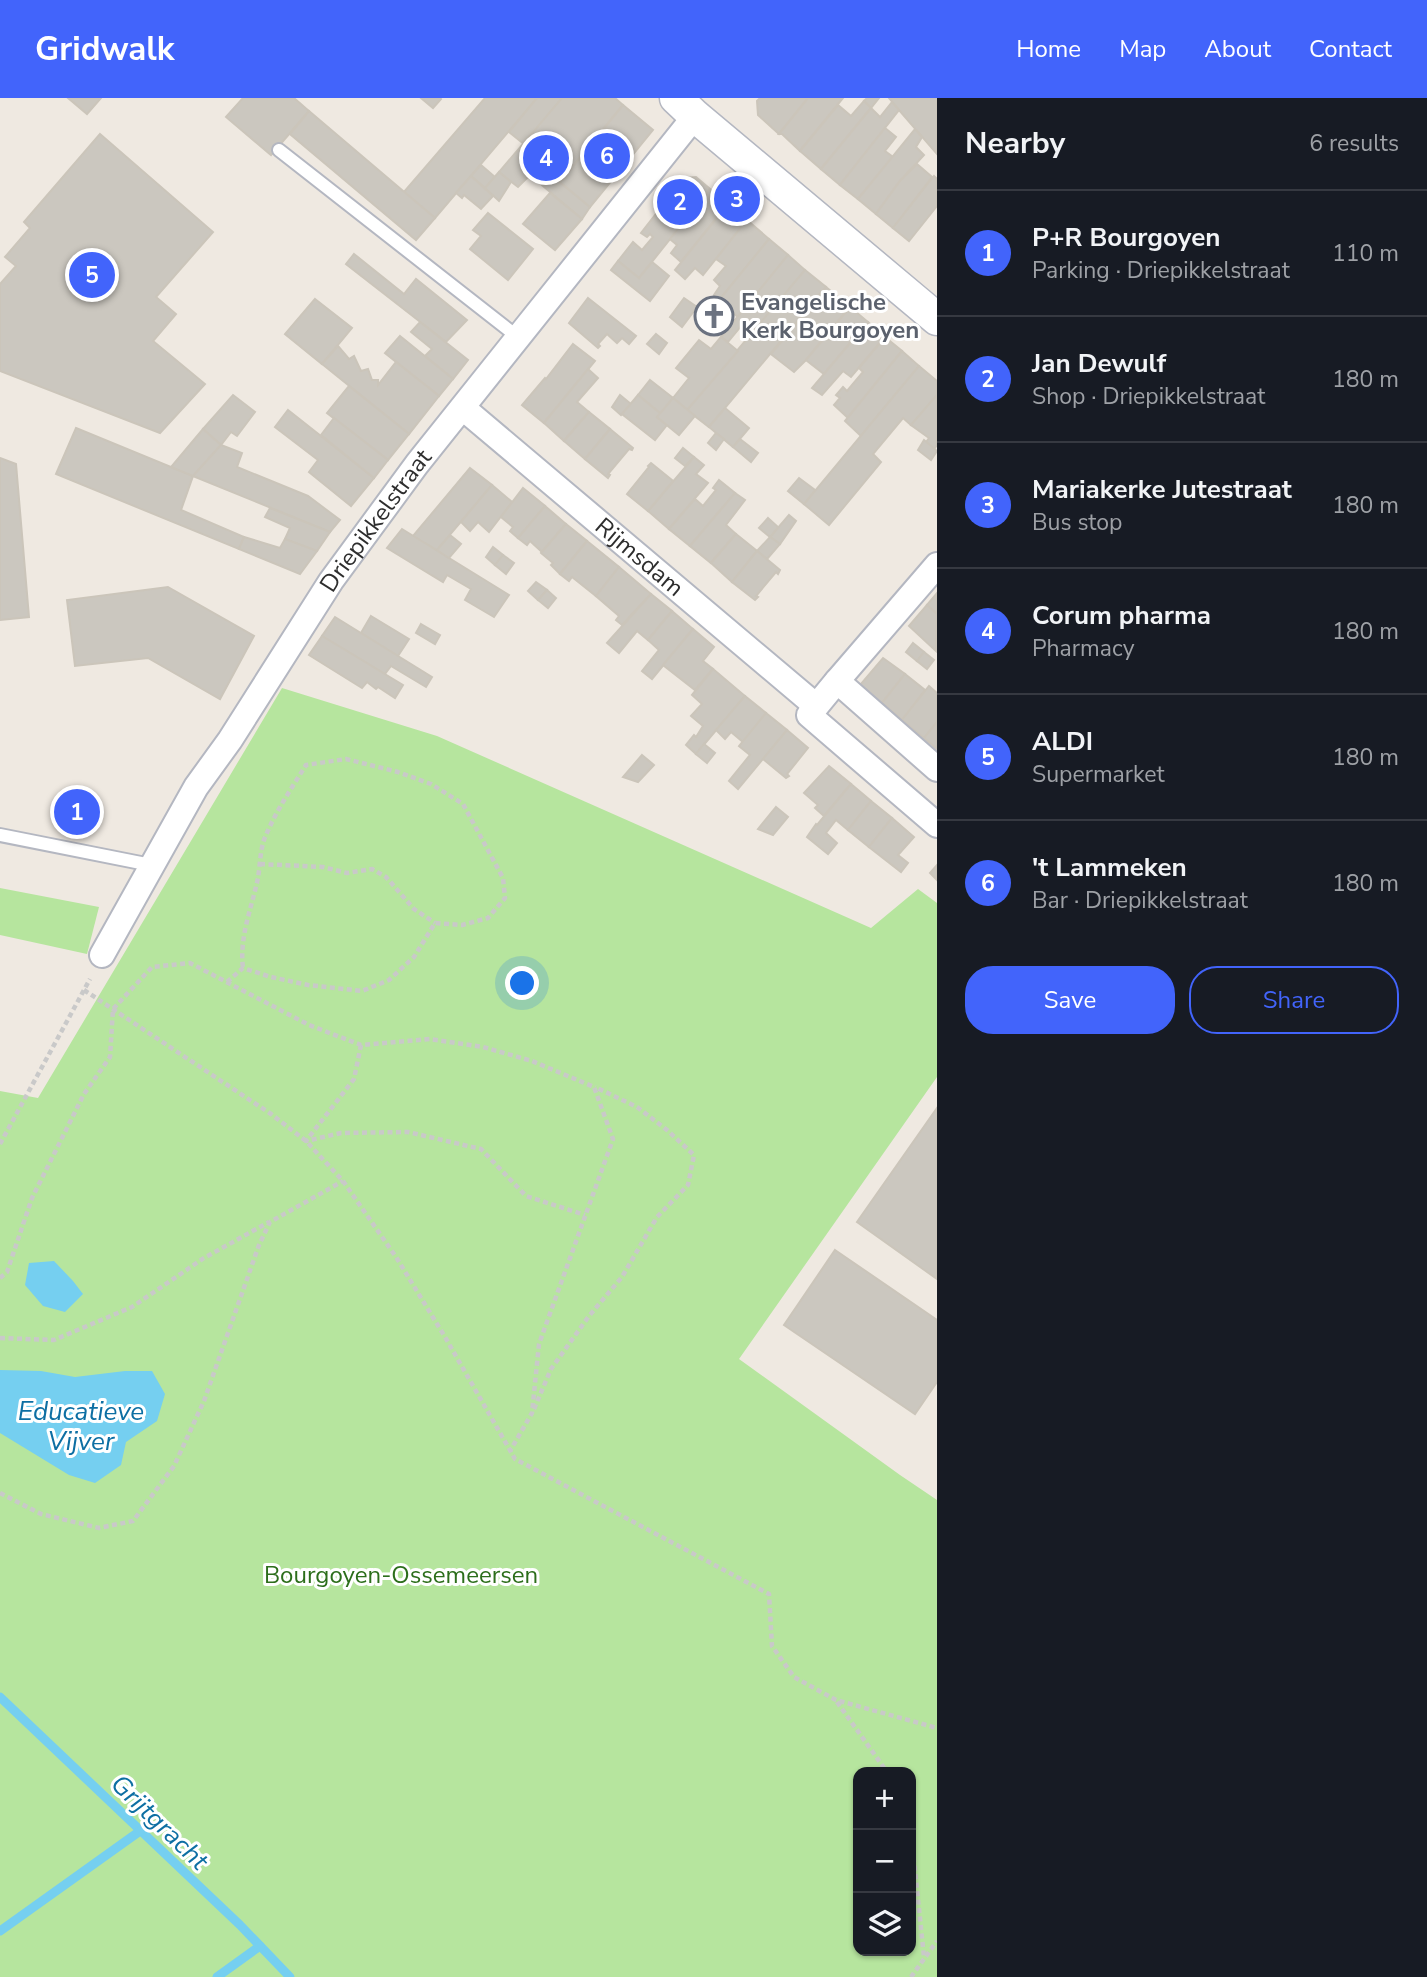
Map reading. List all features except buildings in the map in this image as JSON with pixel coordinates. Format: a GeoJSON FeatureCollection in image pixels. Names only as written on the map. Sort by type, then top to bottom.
{"type":"FeatureCollection","features":[{"type":"Feature","properties":{"kind":"street"},"geometry":{"type":"LineString","coordinates":[[692,106],[937,319]]}},
{"type":"Feature","properties":{"kind":"street","name":"Driepikkelstraat"},"geometry":{"type":"LineString","coordinates":[[102,955],[196,787],[230,740],[331,581],[417,464],[519,338],[692,106]]}},
{"type":"Feature","properties":{"kind":"street","name":"Rijmsdam"},"geometry":{"type":"LineString","coordinates":[[463,408],[815,705],[808,715],[937,825]]}},
{"type":"Feature","properties":{"kind":"street"},"geometry":{"type":"LineString","coordinates":[[815,705],[937,565]]}},
{"type":"Feature","properties":{"kind":"street"},"geometry":{"type":"LineString","coordinates":[[836,681],[937,769]]}},
{"type":"Feature","properties":{"kind":"lane"},"geometry":{"type":"LineString","coordinates":[[279,150],[519,338]]}},
{"type":"Feature","properties":{"kind":"lane"},"geometry":{"type":"LineString","coordinates":[[0,835],[151,865]]}},
{"type":"Feature","properties":{"kind":"path"},"geometry":{"type":"LineString","coordinates":[[243,968],[247,919],[264,842],[281,805],[306,765],[346,758],[431,784],[463,804],[503,878],[505,898],[488,918],[462,925],[435,923],[414,909],[386,877],[372,869],[346,873],[323,867],[260,864]]}},
{"type":"Feature","properties":{"kind":"path"},"geometry":{"type":"LineString","coordinates":[[243,968],[308,985],[362,991],[389,980],[414,957],[435,923]]}},
{"type":"Feature","properties":{"kind":"path"},"geometry":{"type":"LineString","coordinates":[[0,1278],[7,1272],[32,1198],[84,1094],[110,1057],[113,1009],[152,967],[190,963],[309,1025],[361,1045],[430,1039],[483,1047],[532,1061],[637,1107],[694,1155],[688,1185],[657,1217],[622,1277],[589,1316],[551,1369],[532,1413],[510,1451]]}},
{"type":"Feature","properties":{"kind":"path"},"geometry":{"type":"LineString","coordinates":[[227,982],[243,968]]}},
{"type":"Feature","properties":{"kind":"path"},"geometry":{"type":"LineString","coordinates":[[0,1144],[84,990],[306,1140],[343,1181],[396,1257],[514,1459],[769,1594],[772,1646],[794,1677],[836,1700],[937,1728]]}},
{"type":"Feature","properties":{"kind":"path"},"geometry":{"type":"LineString","coordinates":[[306,1140],[354,1079],[361,1045]]}},
{"type":"Feature","properties":{"kind":"path"},"geometry":{"type":"LineString","coordinates":[[532,1413],[539,1344],[613,1139],[594,1087]]}},
{"type":"Feature","properties":{"kind":"path"},"geometry":{"type":"LineString","coordinates":[[306,1140],[341,1133],[408,1132],[481,1149],[526,1196],[585,1215]]}},
{"type":"Feature","properties":{"kind":"path"},"geometry":{"type":"LineString","coordinates":[[0,1338],[54,1340],[132,1307],[204,1258],[343,1181]]}},
{"type":"Feature","properties":{"kind":"path"},"geometry":{"type":"LineString","coordinates":[[0,1493],[41,1514],[99,1528],[133,1521],[174,1466],[204,1401],[259,1245],[270,1222]]}},
{"type":"Feature","properties":{"kind":"path"},"geometry":{"type":"LineString","coordinates":[[836,1700],[883,1767]]}},
{"type":"Feature","properties":{"kind":"path"},"geometry":{"type":"LineString","coordinates":[[916,1880],[924,1957]]}},
{"type":"Feature","properties":{"kind":"path"},"geometry":{"type":"LineString","coordinates":[[911,1977],[937,1941]]}},
{"type":"Feature","properties":{"kind":"green space","name":"Bourgoyen-Ossemeersen"},"geometry":{"type":"Polygon","coordinates":[[[282,688],[437,736],[871,928],[918,889],[937,903],[937,1077],[739,1359],[937,1500],[937,1977],[0,1977],[0,1091],[38,1098],[282,688]]]}},
{"type":"Feature","properties":{"kind":"green space"},"geometry":{"type":"Polygon","coordinates":[[[0,888],[99,907],[87,954],[0,935],[0,888]]]}},
{"type":"Feature","properties":{"kind":"water"},"geometry":{"type":"Polygon","coordinates":[[[54,1261],[83,1294],[65,1312],[43,1306],[25,1285],[29,1263],[54,1261]]]}},
{"type":"Feature","properties":{"kind":"water","name":"Educatieve Vijver"},"geometry":{"type":"Polygon","coordinates":[[[0,1370],[41,1371],[75,1377],[152,1371],[165,1394],[157,1421],[126,1442],[121,1465],[95,1483],[69,1475],[0,1433],[0,1370]]]}},
{"type":"Feature","properties":{"kind":"waterway","name":"Grijtgracht"},"geometry":{"type":"LineString","coordinates":[[0,1697],[240,1925],[290,1977]]}},
{"type":"Feature","properties":{"kind":"waterway"},"geometry":{"type":"LineString","coordinates":[[0,1931],[140,1831]]}},
{"type":"Feature","properties":{"kind":"waterway"},"geometry":{"type":"LineString","coordinates":[[217,1977],[260,1946]]}},
{"type":"Feature","properties":{"kind":"place","name":"'t Lammeken"},"geometry":{"type":"Point","coordinates":[607,156]}},
{"type":"Feature","properties":{"kind":"place","name":"Corum pharma"},"geometry":{"type":"Point","coordinates":[546,158]}},
{"type":"Feature","properties":{"kind":"place","name":"Mariakerke Jutestraat"},"geometry":{"type":"Point","coordinates":[737,199]}},
{"type":"Feature","properties":{"kind":"place","name":"Jan Dewulf"},"geometry":{"type":"Point","coordinates":[680,202]}},
{"type":"Feature","properties":{"kind":"place","name":"ALDI"},"geometry":{"type":"Point","coordinates":[92,275]}},
{"type":"Feature","properties":{"kind":"place","name":"Evangelische Kerk Bourgoyen"},"geometry":{"type":"Point","coordinates":[714,316]}},
{"type":"Feature","properties":{"kind":"place","name":"P+R Bourgoyen"},"geometry":{"type":"Point","coordinates":[77,812]}}]}
